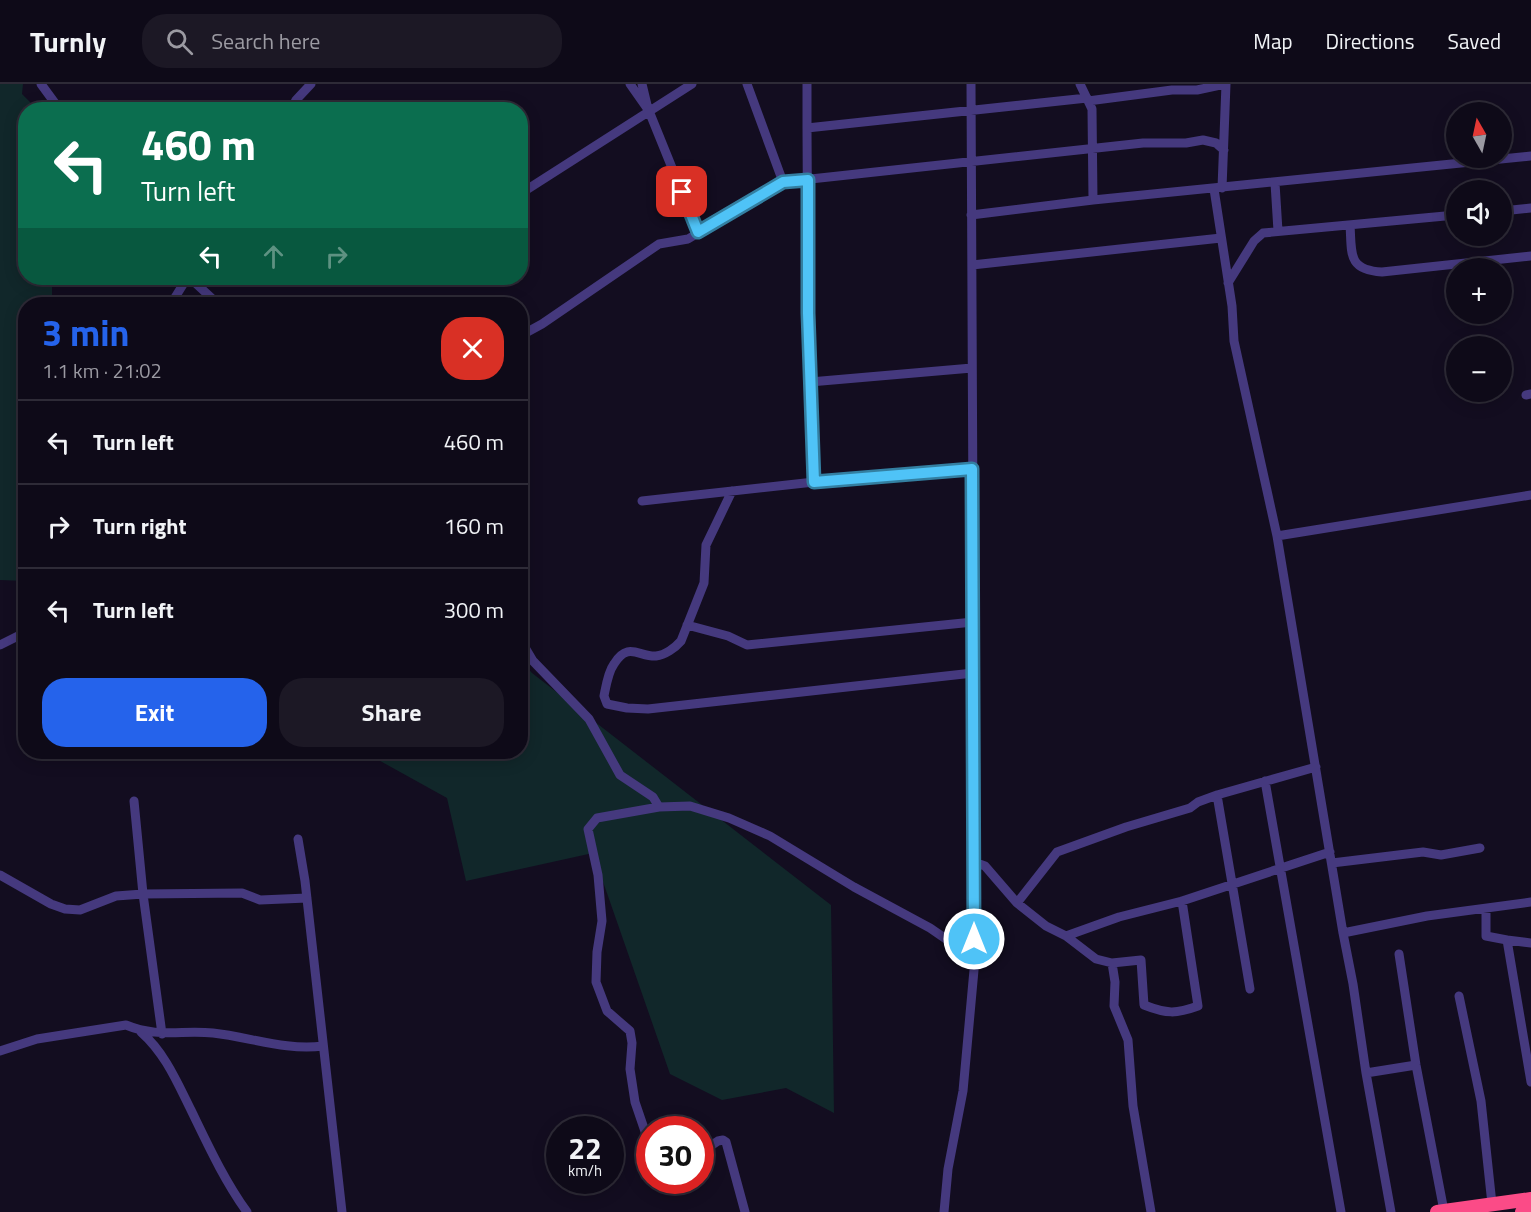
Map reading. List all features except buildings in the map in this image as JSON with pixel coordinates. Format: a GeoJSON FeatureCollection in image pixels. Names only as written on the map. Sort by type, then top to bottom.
{"type":"FeatureCollection","features":[{"type":"Feature","properties":{"kind":"highway"},"geometry":{"type":"LineString","coordinates":[[1441,1211],[1531,1199]]}},
{"type":"Feature","properties":{"kind":"highway"},"geometry":{"type":"LineString","coordinates":[[1522,1212],[1531,1211]]}},
{"type":"Feature","properties":{"kind":"street"},"geometry":{"type":"LineString","coordinates":[[40,84],[54,102]]}},
{"type":"Feature","properties":{"kind":"street"},"geometry":{"type":"LineString","coordinates":[[295,102],[311,84]]}},
{"type":"Feature","properties":{"kind":"street"},"geometry":{"type":"LineString","coordinates":[[630,84],[649,111]]}},
{"type":"Feature","properties":{"kind":"street"},"geometry":{"type":"LineString","coordinates":[[642,84],[649,111],[698,232]]}},
{"type":"Feature","properties":{"kind":"street"},"geometry":{"type":"LineString","coordinates":[[528,189],[692,84]]}},
{"type":"Feature","properties":{"kind":"street"},"geometry":{"type":"LineString","coordinates":[[747,84],[783,182]]}},
{"type":"Feature","properties":{"kind":"street"},"geometry":{"type":"LineString","coordinates":[[807,84],[807,234],[814,482]]}},
{"type":"Feature","properties":{"kind":"street"},"geometry":{"type":"LineString","coordinates":[[944,1212],[963,1091],[975,959],[971,84]]}},
{"type":"Feature","properties":{"kind":"street"},"geometry":{"type":"LineString","coordinates":[[1080,84],[1092,109],[1093,200]]}},
{"type":"Feature","properties":{"kind":"street"},"geometry":{"type":"LineString","coordinates":[[807,128],[1172,90],[1197,90],[1226,84],[1224,150],[1218,188],[1221,238],[1237,356],[1277,536],[1391,1212]]}},
{"type":"Feature","properties":{"kind":"street"},"geometry":{"type":"LineString","coordinates":[[528,332],[659,244],[688,238],[783,182],[1143,143],[1186,143],[1203,140],[1216,143],[1224,150]]}},
{"type":"Feature","properties":{"kind":"street"},"geometry":{"type":"LineString","coordinates":[[971,214],[1531,156]]}},
{"type":"Feature","properties":{"kind":"street"},"geometry":{"type":"LineString","coordinates":[[1275,183],[1278,231]]}},
{"type":"Feature","properties":{"kind":"street"},"geometry":{"type":"LineString","coordinates":[[1512,210],[1531,208]]}},
{"type":"Feature","properties":{"kind":"street"},"geometry":{"type":"LineString","coordinates":[[1228,283],[1254,241],[1263,233],[1446,216]]}},
{"type":"Feature","properties":{"kind":"street"},"geometry":{"type":"LineString","coordinates":[[1350,225],[1352,255],[1355,264],[1371,271],[1382,272],[1531,256]]}},
{"type":"Feature","properties":{"kind":"street"},"geometry":{"type":"LineString","coordinates":[[972,265],[1221,238]]}},
{"type":"Feature","properties":{"kind":"street"},"geometry":{"type":"LineString","coordinates":[[196,285],[210,297]]}},
{"type":"Feature","properties":{"kind":"street"},"geometry":{"type":"LineString","coordinates":[[810,382],[972,368]]}},
{"type":"Feature","properties":{"kind":"street"},"geometry":{"type":"LineString","coordinates":[[642,501],[814,482],[972,469]]}},
{"type":"Feature","properties":{"kind":"street"},"geometry":{"type":"LineString","coordinates":[[732,491],[706,545],[704,583],[681,641],[657,656],[635,651],[628,652],[615,661],[604,696],[607,704],[648,709],[973,673]]}},
{"type":"Feature","properties":{"kind":"street"},"geometry":{"type":"LineString","coordinates":[[1277,536],[1531,495]]}},
{"type":"Feature","properties":{"kind":"street"},"geometry":{"type":"LineString","coordinates":[[687,625],[728,636],[747,645],[973,622]]}},
{"type":"Feature","properties":{"kind":"street"},"geometry":{"type":"LineString","coordinates":[[0,645],[18,636]]}},
{"type":"Feature","properties":{"kind":"street"},"geometry":{"type":"LineString","coordinates":[[528,653],[533,661],[590,719],[620,775],[653,797],[659,807]]}},
{"type":"Feature","properties":{"kind":"street"},"geometry":{"type":"LineString","coordinates":[[1017,903],[1057,852],[1126,826],[1190,808],[1198,802],[1217,795],[1316,767]]}},
{"type":"Feature","properties":{"kind":"street"},"geometry":{"type":"LineString","coordinates":[[1265,781],[1341,1212]]}},
{"type":"Feature","properties":{"kind":"street"},"geometry":{"type":"LineString","coordinates":[[1217,795],[1250,989]]}},
{"type":"Feature","properties":{"kind":"street"},"geometry":{"type":"LineString","coordinates":[[134,801],[143,894],[162,1034]]}},
{"type":"Feature","properties":{"kind":"street"},"geometry":{"type":"LineString","coordinates":[[640,1116],[635,1102],[630,1069],[632,1043],[630,1031],[607,1011],[596,982],[597,952],[602,921],[598,875],[588,829],[597,818],[659,807],[690,806],[729,818],[770,836],[854,887],[930,928],[975,959]]}},
{"type":"Feature","properties":{"kind":"street"},"geometry":{"type":"LineString","coordinates":[[298,839],[307,898],[342,1212]]}},
{"type":"Feature","properties":{"kind":"street"},"geometry":{"type":"LineString","coordinates":[[1332,862],[1423,852],[1441,855],[1480,849]]}},
{"type":"Feature","properties":{"kind":"street"},"geometry":{"type":"LineString","coordinates":[[1066,936],[1119,917],[1182,901],[1330,852]]}},
{"type":"Feature","properties":{"kind":"street"},"geometry":{"type":"LineString","coordinates":[[974,862],[986,866],[1017,903],[1046,926],[1066,936],[1096,959],[1112,963],[1141,960],[1144,1005],[1165,1013],[1184,1011],[1198,1006],[1182,901]]}},
{"type":"Feature","properties":{"kind":"street"},"geometry":{"type":"LineString","coordinates":[[0,875],[51,904],[65,909],[80,910],[116,896],[143,894],[242,893],[260,900],[307,898]]}},
{"type":"Feature","properties":{"kind":"street"},"geometry":{"type":"LineString","coordinates":[[1343,933],[1427,916],[1531,902]]}},
{"type":"Feature","properties":{"kind":"street"},"geometry":{"type":"LineString","coordinates":[[1486,909],[1486,936],[1531,943]]}},
{"type":"Feature","properties":{"kind":"street"},"geometry":{"type":"LineString","coordinates":[[1507,940],[1529,1052],[1531,1082]]}},
{"type":"Feature","properties":{"kind":"street"},"geometry":{"type":"LineString","coordinates":[[1399,954],[1441,1211]]}},
{"type":"Feature","properties":{"kind":"street"},"geometry":{"type":"LineString","coordinates":[[1112,963],[1115,982],[1114,1006],[1128,1040],[1133,1106],[1151,1212]]}},
{"type":"Feature","properties":{"kind":"street"},"geometry":{"type":"LineString","coordinates":[[1459,996],[1481,1101],[1492,1204]]}},
{"type":"Feature","properties":{"kind":"street"},"geometry":{"type":"LineString","coordinates":[[0,1052],[38,1039],[126,1025],[162,1034],[212,1033],[306,1048],[324,1046]]}},
{"type":"Feature","properties":{"kind":"street"},"geometry":{"type":"LineString","coordinates":[[139,1030],[163,1056],[229,1187],[248,1212]]}},
{"type":"Feature","properties":{"kind":"street"},"geometry":{"type":"LineString","coordinates":[[1366,1072],[1416,1065]]}},
{"type":"Feature","properties":{"kind":"street"},"geometry":{"type":"LineString","coordinates":[[714,1144],[723,1140],[726,1142],[745,1212]]}},
{"type":"Feature","properties":{"kind":"green space"},"geometry":{"type":"Polygon","coordinates":[[[0,84],[23,84],[22,94],[30,102],[18,102],[18,285],[52,285],[52,297],[18,297],[18,581],[0,580],[0,84]]]}},
{"type":"Feature","properties":{"kind":"green space"},"geometry":{"type":"Polygon","coordinates":[[[528,669],[831,905],[834,1113],[786,1088],[722,1100],[670,1074],[593,853],[466,881],[447,798],[377,759],[528,759],[528,669]]]}},
{"type":"Feature","properties":{"kind":"route"},"geometry":{"type":"LineString","coordinates":[[682,192],[698,232],[783,182],[808,180],[808,313],[814,482],[972,469],[974,939]]}}]}
